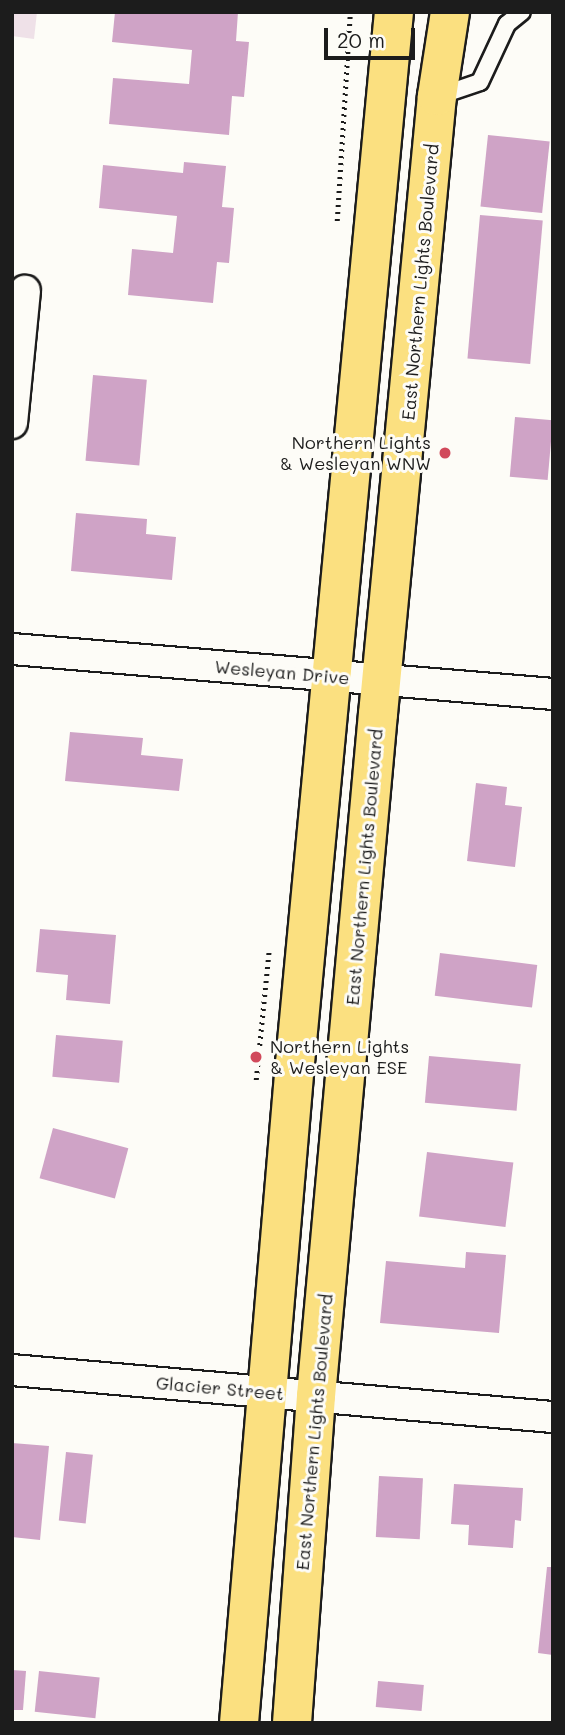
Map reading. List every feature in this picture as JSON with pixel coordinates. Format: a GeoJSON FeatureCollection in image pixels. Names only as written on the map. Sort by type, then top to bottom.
{"type":"FeatureCollection","features":[{"type":"Feature","properties":{"kind":"main road"},"geometry":{"type":"LineString","coordinates":[[239,1723],[331,676],[394,12]]}},
{"type":"Feature","properties":{"kind":"main road","name":"East Northern Lights Boulevard"},"geometry":{"type":"LineString","coordinates":[[292,1723],[316,1396],[437,96],[450,12]]}},
{"type":"Feature","properties":{"kind":"street"},"geometry":{"type":"LineString","coordinates":[[12,423],[24,291]]}},
{"type":"Feature","properties":{"kind":"street","name":"Wesleyan Drive"},"geometry":{"type":"LineString","coordinates":[[12,649],[553,694]]}},
{"type":"Feature","properties":{"kind":"street","name":"Glacier Street"},"geometry":{"type":"LineString","coordinates":[[12,1370],[553,1417]]}},
{"type":"Feature","properties":{"kind":"lane"},"geometry":{"type":"LineString","coordinates":[[437,96],[480,82],[507,24],[522,12]]}},
{"type":"Feature","properties":{"kind":"shaded area"},"geometry":{"type":"Polygon","coordinates":[[[12,12],[37,12],[34,39],[12,36],[12,12]]]}},
{"type":"Feature","properties":{"kind":"building"},"geometry":{"type":"Polygon","coordinates":[[[115,12],[238,12],[236,41],[249,42],[244,97],[232,96],[229,135],[109,124],[113,78],[189,84],[192,50],[112,42],[115,12]]]}},
{"type":"Feature","properties":{"kind":"building"},"geometry":{"type":"Polygon","coordinates":[[[488,135],[550,141],[542,213],[480,207],[488,135]]]}},
{"type":"Feature","properties":{"kind":"building"},"geometry":{"type":"Polygon","coordinates":[[[184,162],[226,166],[222,207],[234,208],[229,263],[217,262],[213,303],[128,295],[132,249],[173,253],[177,216],[99,208],[103,165],[183,173],[184,162]]]}},
{"type":"Feature","properties":{"kind":"building"},"geometry":{"type":"Polygon","coordinates":[[[480,215],[543,220],[530,364],[467,358],[480,215]]]}},
{"type":"Feature","properties":{"kind":"building"},"geometry":{"type":"Polygon","coordinates":[[[93,375],[147,380],[139,465],[86,461],[93,375]]]}},
{"type":"Feature","properties":{"kind":"building"},"geometry":{"type":"Polygon","coordinates":[[[515,417],[553,420],[548,480],[510,477],[515,417]]]}},
{"type":"Feature","properties":{"kind":"building"},"geometry":{"type":"Polygon","coordinates":[[[76,513],[147,519],[146,534],[176,537],[172,580],[71,571],[76,513]]]}},
{"type":"Feature","properties":{"kind":"building"},"geometry":{"type":"Polygon","coordinates":[[[70,732],[143,738],[141,755],[183,759],[179,791],[65,781],[70,732]]]}},
{"type":"Feature","properties":{"kind":"building"},"geometry":{"type":"Polygon","coordinates":[[[476,783],[507,787],[505,805],[522,807],[515,867],[467,861],[476,783]]]}},
{"type":"Feature","properties":{"kind":"building"},"geometry":{"type":"Polygon","coordinates":[[[40,929],[116,935],[110,1004],[66,1000],[68,975],[36,972],[40,929]]]}},
{"type":"Feature","properties":{"kind":"building"},"geometry":{"type":"Polygon","coordinates":[[[440,953],[537,965],[532,1008],[435,996],[440,953]]]}},
{"type":"Feature","properties":{"kind":"building"},"geometry":{"type":"Polygon","coordinates":[[[56,1035],[123,1041],[119,1083],[52,1077],[56,1035]]]}},
{"type":"Feature","properties":{"kind":"building"},"geometry":{"type":"Polygon","coordinates":[[[429,1056],[521,1064],[517,1111],[425,1103],[429,1056]]]}},
{"type":"Feature","properties":{"kind":"building"},"geometry":{"type":"Polygon","coordinates":[[[53,1128],[128,1148],[115,1198],[40,1178],[53,1128]]]}},
{"type":"Feature","properties":{"kind":"building"},"geometry":{"type":"Polygon","coordinates":[[[427,1152],[513,1163],[505,1227],[419,1217],[427,1152]]]}},
{"type":"Feature","properties":{"kind":"building"},"geometry":{"type":"Polygon","coordinates":[[[466,1252],[506,1255],[499,1333],[380,1323],[386,1261],[465,1268],[466,1252]]]}},
{"type":"Feature","properties":{"kind":"building"},"geometry":{"type":"Polygon","coordinates":[[[12,1443],[49,1446],[40,1540],[12,1537],[12,1443]]]}},
{"type":"Feature","properties":{"kind":"building"},"geometry":{"type":"Polygon","coordinates":[[[66,1452],[93,1455],[86,1523],[59,1521],[66,1452]]]}},
{"type":"Feature","properties":{"kind":"building"},"geometry":{"type":"Polygon","coordinates":[[[379,1476],[423,1478],[420,1539],[376,1537],[379,1476]]]}},
{"type":"Feature","properties":{"kind":"building"},"geometry":{"type":"Polygon","coordinates":[[[454,1484],[523,1488],[521,1521],[515,1520],[513,1548],[468,1545],[469,1525],[451,1524],[454,1484]]]}},
{"type":"Feature","properties":{"kind":"building"},"geometry":{"type":"Polygon","coordinates":[[[547,1567],[553,1567],[553,1655],[538,1653],[547,1567]]]}},
{"type":"Feature","properties":{"kind":"building"},"geometry":{"type":"Polygon","coordinates":[[[12,1670],[26,1671],[23,1710],[12,1710],[12,1670]]]}},
{"type":"Feature","properties":{"kind":"building"},"geometry":{"type":"Polygon","coordinates":[[[39,1671],[100,1677],[95,1718],[35,1712],[39,1671]]]}},
{"type":"Feature","properties":{"kind":"building"},"geometry":{"type":"Polygon","coordinates":[[[378,1681],[424,1685],[422,1711],[376,1707],[378,1681]]]}},
{"type":"Feature","properties":{"kind":"place","name":"Northern Lights & Wesleyan WNW"},"geometry":{"type":"Point","coordinates":[445,453]}},
{"type":"Feature","properties":{"kind":"place","name":"Northern Lights & Wesleyan ESE"},"geometry":{"type":"Point","coordinates":[256,1057]}}]}
